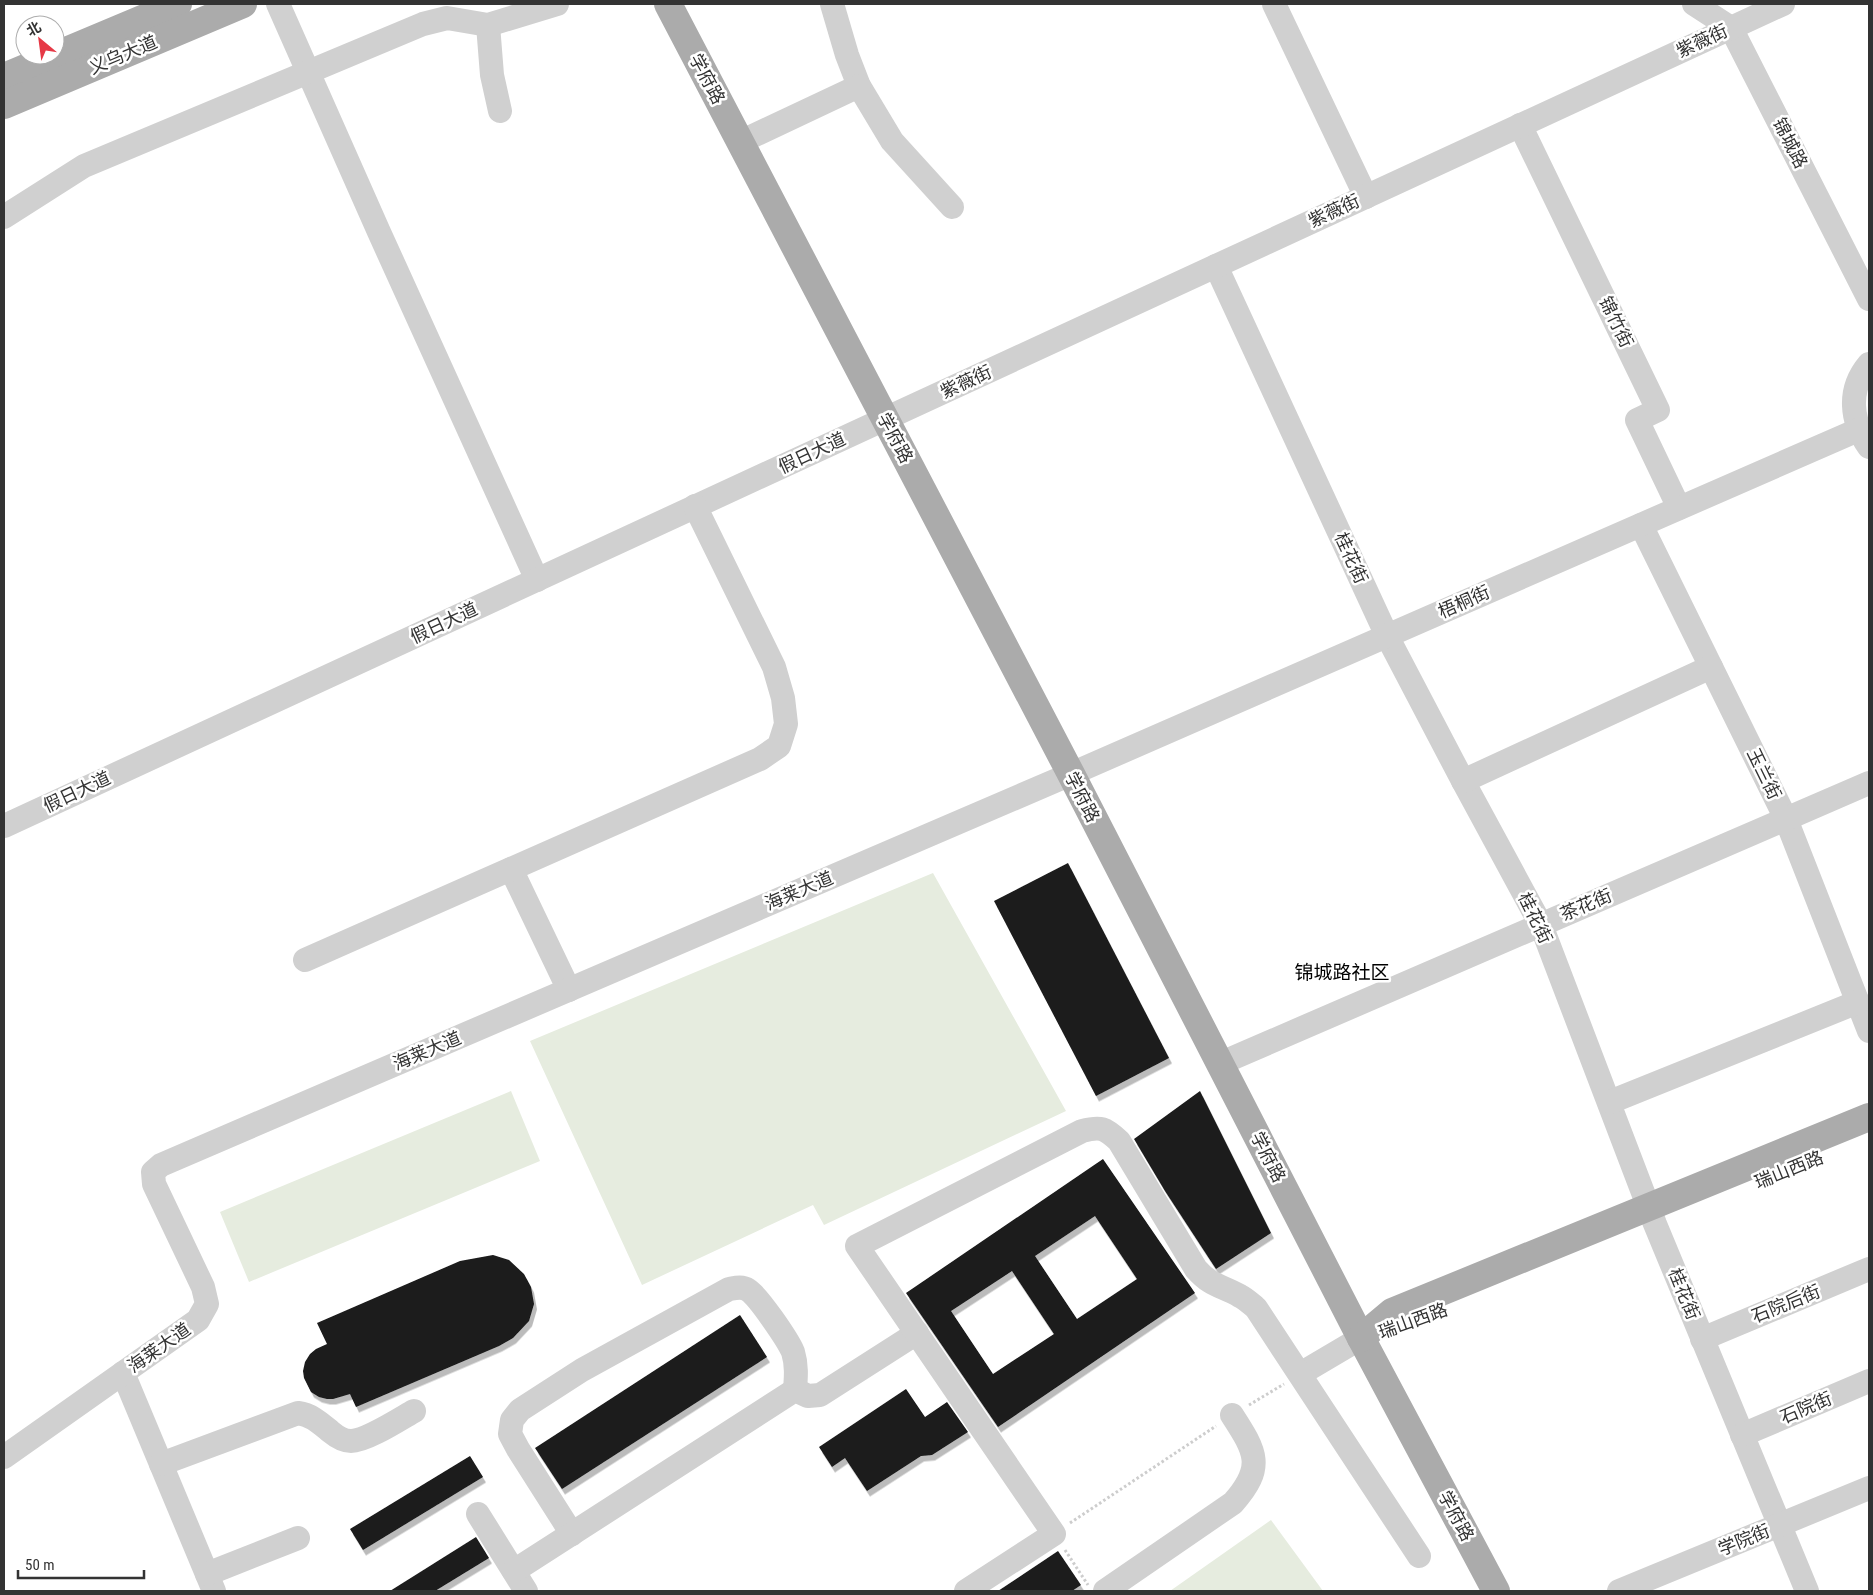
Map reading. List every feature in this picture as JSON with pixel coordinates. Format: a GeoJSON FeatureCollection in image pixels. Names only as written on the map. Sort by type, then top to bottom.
{"type":"FeatureCollection","features":[{"type":"Feature","properties":{"kind":"main road","name":"义乌大道"},"geometry":{"type":"LineString","coordinates":[[4,77],[178,4]]}},
{"type":"Feature","properties":{"kind":"main road","name":"义乌大道"},"geometry":{"type":"LineString","coordinates":[[4,105],[243,4]]}},
{"type":"Feature","properties":{"kind":"main road","name":"学府路"},"geometry":{"type":"LineString","coordinates":[[668,4],[1070,774],[1361,1338],[1496,1591]]}},
{"type":"Feature","properties":{"kind":"main road","name":"瑞山西路"},"geometry":{"type":"LineString","coordinates":[[1361,1338],[1399,1328],[1869,1117]]}},
{"type":"Feature","properties":{"kind":"main road","name":"瑞山西路"},"geometry":{"type":"LineString","coordinates":[[1652,1216],[1869,1138]]}},
{"type":"Feature","properties":{"kind":"street"},"geometry":{"type":"LineString","coordinates":[[278,4],[537,580]]}},
{"type":"Feature","properties":{"kind":"street"},"geometry":{"type":"LineString","coordinates":[[4,217],[84,166],[423,24],[447,18],[488,25],[557,4]]}},
{"type":"Feature","properties":{"kind":"street"},"geometry":{"type":"LineString","coordinates":[[832,4],[847,55],[859,86],[892,141],[952,207]]}},
{"type":"Feature","properties":{"kind":"street"},"geometry":{"type":"LineString","coordinates":[[1274,4],[1366,197]]}},
{"type":"Feature","properties":{"kind":"street","name":"锦城路"},"geometry":{"type":"LineString","coordinates":[[1694,4],[1731,28],[1869,298]]}},
{"type":"Feature","properties":{"kind":"street","name":"紫薇街"},"geometry":{"type":"LineString","coordinates":[[885,419],[1783,4]]}},
{"type":"Feature","properties":{"kind":"street"},"geometry":{"type":"LineString","coordinates":[[488,25],[492,75],[500,111]]}},
{"type":"Feature","properties":{"kind":"street"},"geometry":{"type":"LineString","coordinates":[[740,142],[859,86]]}},
{"type":"Feature","properties":{"kind":"street","name":"锦竹街"},"geometry":{"type":"LineString","coordinates":[[1520,126],[1658,410],[1637,420],[1679,508]]}},
{"type":"Feature","properties":{"kind":"street","name":"桂花街"},"geometry":{"type":"LineString","coordinates":[[1216,266],[1387,636],[1462,781],[1541,925],[1652,1216],[1807,1591]]}},
{"type":"Feature","properties":{"kind":"street"},"geometry":{"type":"LineString","coordinates":[[1864,438],[1854,410],[1855,390],[1869,364]]}},
{"type":"Feature","properties":{"kind":"street","name":"假日大道"},"geometry":{"type":"LineString","coordinates":[[4,826],[885,419]]}},
{"type":"Feature","properties":{"kind":"street","name":"梧桐街"},"geometry":{"type":"LineString","coordinates":[[1070,774],[1679,508],[1864,438]]}},
{"type":"Feature","properties":{"kind":"street"},"geometry":{"type":"LineString","coordinates":[[305,960],[760,759],[779,746],[786,724],[774,667],[696,506]]}},
{"type":"Feature","properties":{"kind":"street","name":"玉兰街"},"geometry":{"type":"LineString","coordinates":[[1641,525],[1786,819],[1869,1031]]}},
{"type":"Feature","properties":{"kind":"street"},"geometry":{"type":"LineString","coordinates":[[1462,781],[1711,667]]}},
{"type":"Feature","properties":{"kind":"street","name":"海莱大道"},"geometry":{"type":"LineString","coordinates":[[4,1457],[198,1320],[207,1304],[202,1287],[154,1184],[153,1172],[161,1165],[1070,774]]}},
{"type":"Feature","properties":{"kind":"street","name":"茶花街"},"geometry":{"type":"LineString","coordinates":[[1219,1064],[1869,783]]}},
{"type":"Feature","properties":{"kind":"street"},"geometry":{"type":"LineString","coordinates":[[511,869],[569,990]]}},
{"type":"Feature","properties":{"kind":"street"},"geometry":{"type":"LineString","coordinates":[[1610,1102],[1858,1002]]}},
{"type":"Feature","properties":{"kind":"street"},"geometry":{"type":"LineString","coordinates":[[966,1591],[1054,1534],[857,1246],[1082,1132],[1098,1127],[1109,1132],[1119,1141],[1196,1269],[1212,1284],[1242,1296],[1256,1308],[1419,1556]]}},
{"type":"Feature","properties":{"kind":"street","name":"石院后街"},"geometry":{"type":"LineString","coordinates":[[1702,1339],[1869,1269]]}},
{"type":"Feature","properties":{"kind":"street"},"geometry":{"type":"LineString","coordinates":[[572,1534],[510,1434],[512,1420],[520,1410],[582,1370],[729,1289],[738,1287],[747,1289],[758,1298],[792,1351],[797,1370],[795,1390]]}},
{"type":"Feature","properties":{"kind":"street"},"geometry":{"type":"LineString","coordinates":[[795,1390],[808,1396],[820,1395],[917,1333]]}},
{"type":"Feature","properties":{"kind":"street"},"geometry":{"type":"LineString","coordinates":[[1300,1374],[1361,1338]]}},
{"type":"Feature","properties":{"kind":"street"},"geometry":{"type":"LineString","coordinates":[[123,1373],[210,1583],[298,1538]]}},
{"type":"Feature","properties":{"kind":"street","name":"石院街"},"geometry":{"type":"LineString","coordinates":[[1742,1435],[1869,1381]]}},
{"type":"Feature","properties":{"kind":"street"},"geometry":{"type":"LineString","coordinates":[[514,1571],[795,1390]]}},
{"type":"Feature","properties":{"kind":"street"},"geometry":{"type":"LineString","coordinates":[[161,1464],[298,1413],[307,1414],[337,1437],[352,1441],[364,1438],[414,1411]]}},
{"type":"Feature","properties":{"kind":"street"},"geometry":{"type":"LineString","coordinates":[[1105,1591],[1233,1504],[1246,1489],[1253,1470],[1253,1453],[1249,1441],[1232,1415]]}},
{"type":"Feature","properties":{"kind":"street","name":"学院街"},"geometry":{"type":"LineString","coordinates":[[1619,1591],[1869,1488]]}},
{"type":"Feature","properties":{"kind":"street"},"geometry":{"type":"LineString","coordinates":[[478,1514],[526,1591]]}},
{"type":"Feature","properties":{"kind":"path"},"geometry":{"type":"LineString","coordinates":[[1092,1591],[1054,1534],[1232,1415],[1300,1374]]}},
{"type":"Feature","properties":{"kind":"shaded area"},"geometry":{"type":"Polygon","coordinates":[[[933,873],[1066,1111],[824,1225],[813,1205],[642,1285],[530,1041],[933,873]]]}},
{"type":"Feature","properties":{"kind":"shaded area"},"geometry":{"type":"Polygon","coordinates":[[[511,1091],[540,1161],[249,1282],[220,1212],[511,1091]]]}},
{"type":"Feature","properties":{"kind":"shaded area"},"geometry":{"type":"Polygon","coordinates":[[[1271,1520],[1323,1591],[1170,1591],[1271,1520]]]}},
{"type":"Feature","properties":{"kind":"building"},"geometry":{"type":"Polygon","coordinates":[[[1068,863],[1169,1058],[1096,1096],[994,901],[1068,863]]]}},
{"type":"Feature","properties":{"kind":"building"},"geometry":{"type":"Polygon","coordinates":[[[1200,1091],[1271,1233],[1216,1269],[1165,1191],[1134,1139],[1200,1091]]]}},
{"type":"Feature","properties":{"kind":"building"},"geometry":{"type":"Polygon","coordinates":[[[1103,1159],[1195,1293],[998,1427],[906,1293],[1103,1159]],[[1095,1216],[1035,1256],[1077,1319],[1137,1279],[1095,1216]],[[1012,1271],[951,1311],[993,1374],[1054,1334],[1012,1271]]]}},
{"type":"Feature","properties":{"kind":"building"},"geometry":{"type":"Polygon","coordinates":[[[493,1255],[509,1260],[524,1274],[531,1287],[534,1304],[529,1321],[513,1338],[499,1346],[356,1407],[350,1394],[327,1399],[311,1392],[304,1378],[305,1362],[316,1349],[327,1344],[317,1323],[460,1261],[493,1255]]]}},
{"type":"Feature","properties":{"kind":"building"},"geometry":{"type":"Polygon","coordinates":[[[740,1315],[767,1357],[562,1489],[535,1448],[740,1315]]]}},
{"type":"Feature","properties":{"kind":"building"},"geometry":{"type":"Polygon","coordinates":[[[906,1389],[925,1417],[947,1402],[968,1432],[932,1455],[921,1456],[867,1491],[845,1458],[832,1467],[819,1447],[906,1389]]]}},
{"type":"Feature","properties":{"kind":"building"},"geometry":{"type":"Polygon","coordinates":[[[470,1456],[483,1477],[363,1550],[350,1529],[470,1456]]]}},
{"type":"Feature","properties":{"kind":"building"},"geometry":{"type":"Polygon","coordinates":[[[476,1537],[489,1558],[435,1591],[390,1591],[476,1537]]]}},
{"type":"Feature","properties":{"kind":"building"},"geometry":{"type":"Polygon","coordinates":[[[1058,1551],[1081,1585],[1072,1591],[998,1591],[1058,1551]]]}},
{"type":"Feature","properties":{"kind":"district","name":"锦城路社区"},"geometry":{"type":"Point","coordinates":[1342,972]}}]}
